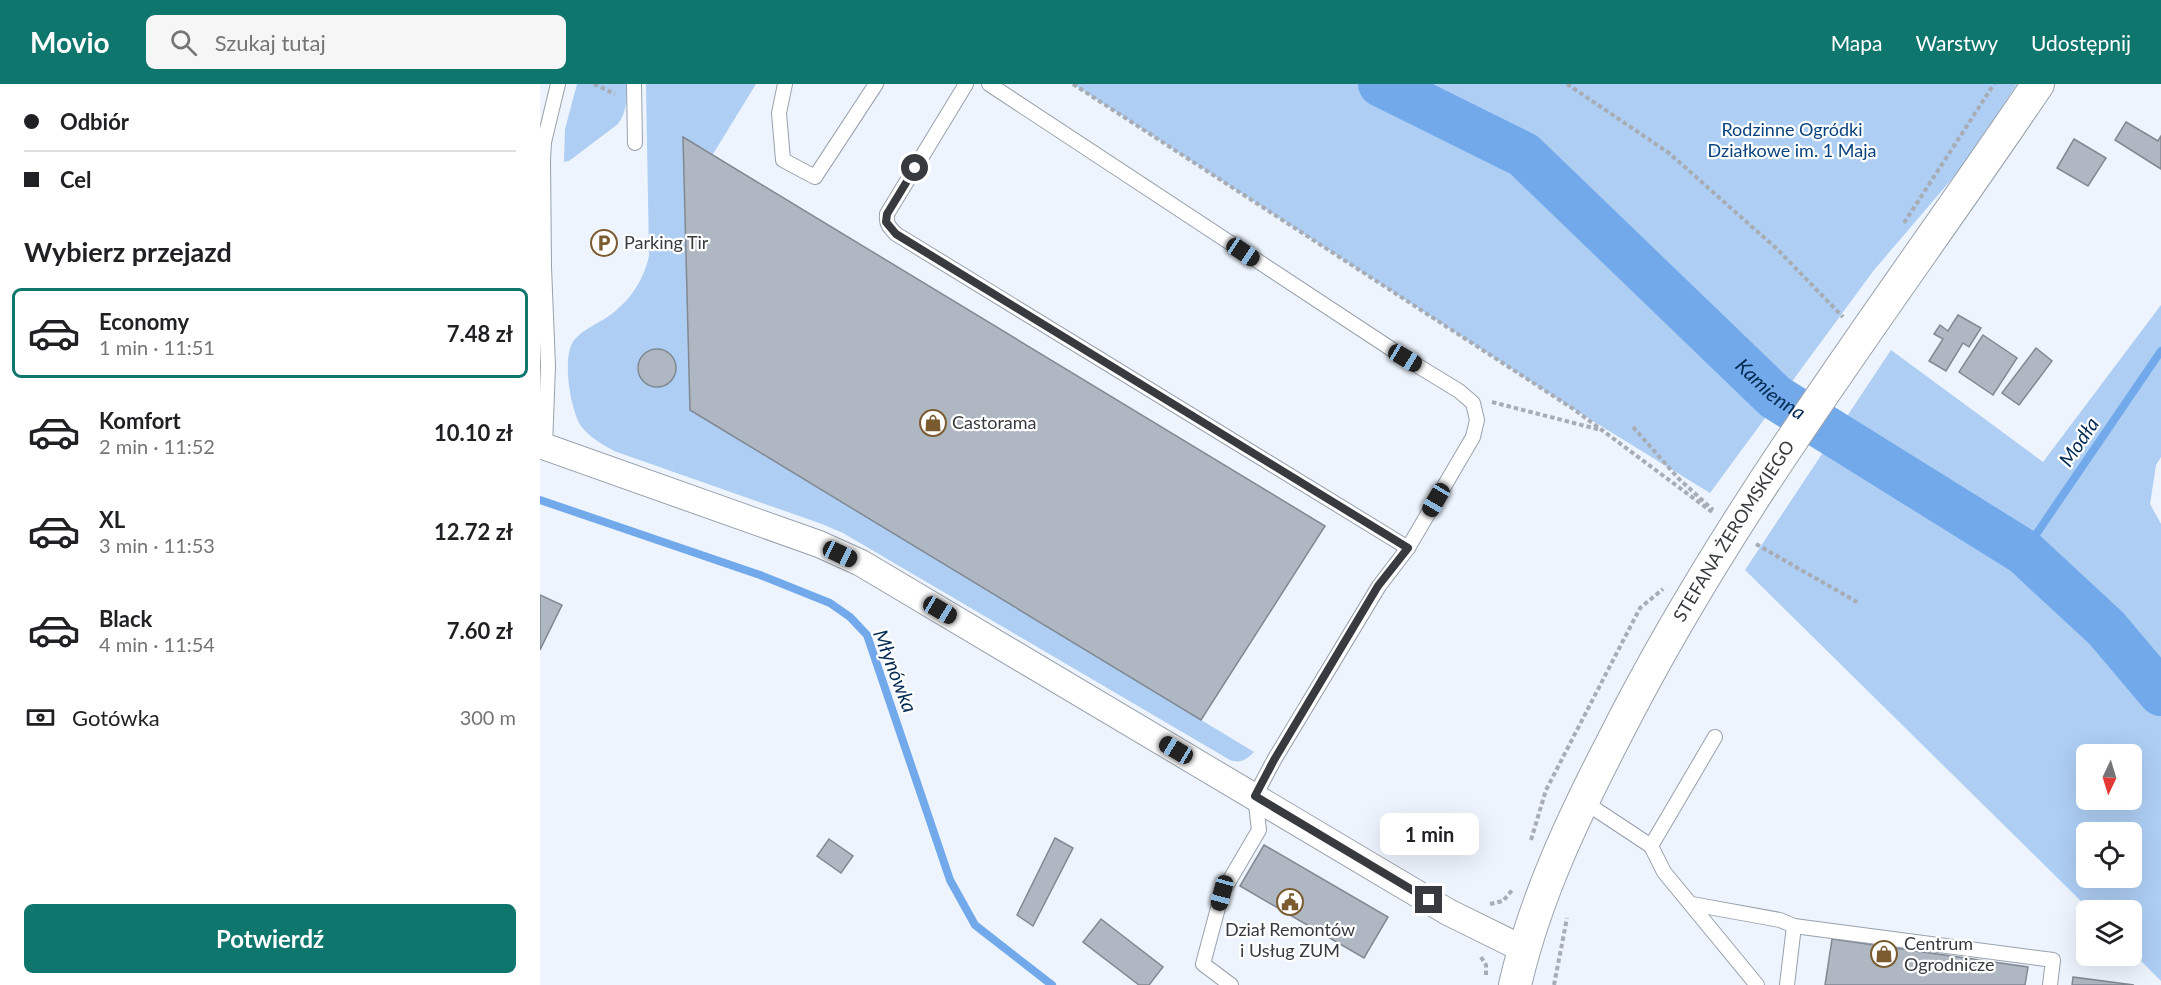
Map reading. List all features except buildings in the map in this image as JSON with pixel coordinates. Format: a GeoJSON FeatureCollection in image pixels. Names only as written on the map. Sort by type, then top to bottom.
{"type":"FeatureCollection","features":[{"type":"Feature","properties":{"kind":"street","name":"STEFANA ŻEROMSKIEGO"},"geometry":{"type":"LineString","coordinates":[[1515,985],[1523,949],[1546,886],[1583,801],[1648,670],[1852,339],[1967,189],[2038,84]]}},
{"type":"Feature","properties":{"kind":"street"},"geometry":{"type":"LineString","coordinates":[[542,445],[819,544],[861,563],[1448,912],[1523,949]]}},
{"type":"Feature","properties":{"kind":"lane"},"geometry":{"type":"LineString","coordinates":[[542,445],[548,366],[543,160],[544,142],[558,84]]}},
{"type":"Feature","properties":{"kind":"lane"},"geometry":{"type":"LineString","coordinates":[[634,84],[635,143]]}},
{"type":"Feature","properties":{"kind":"lane"},"geometry":{"type":"LineString","coordinates":[[784,84],[779,112],[783,160],[815,177],[876,84]]}},
{"type":"Feature","properties":{"kind":"lane"},"geometry":{"type":"LineString","coordinates":[[966,84],[887,214],[886,222],[889,227],[896,234],[975,283],[1170,400],[1408,548]]}},
{"type":"Feature","properties":{"kind":"lane"},"geometry":{"type":"LineString","coordinates":[[989,84],[1405,358],[1459,391],[1473,403],[1477,420],[1473,437],[1408,548],[1378,586],[1255,796],[1259,830],[1222,893],[1203,964],[1231,985]]}},
{"type":"Feature","properties":{"kind":"lane"},"geometry":{"type":"LineString","coordinates":[[1651,846],[1715,737]]}},
{"type":"Feature","properties":{"kind":"lane"},"geometry":{"type":"LineString","coordinates":[[1583,801],[1651,846],[1664,872],[1757,985]]}},
{"type":"Feature","properties":{"kind":"lane"},"geometry":{"type":"LineString","coordinates":[[1692,904],[1780,920],[1794,926],[2053,960],[2050,985]]}},
{"type":"Feature","properties":{"kind":"lane"},"geometry":{"type":"LineString","coordinates":[[1786,985],[1794,926]]}},
{"type":"Feature","properties":{"kind":"path"},"geometry":{"type":"LineString","coordinates":[[1073,84],[1575,410],[1713,513]]}},
{"type":"Feature","properties":{"kind":"path"},"geometry":{"type":"LineString","coordinates":[[1567,84],[1669,153],[1777,249],[1852,339]]}},
{"type":"Feature","properties":{"kind":"path"},"geometry":{"type":"LineString","coordinates":[[1473,403],[1480,399],[1604,431]]}},
{"type":"Feature","properties":{"kind":"green space"},"geometry":{"type":"Polygon","coordinates":[[[577,84],[627,84],[626,105],[618,124],[569,161],[564,162],[565,129],[577,84]]]}},
{"type":"Feature","properties":{"kind":"green space"},"geometry":{"type":"Polygon","coordinates":[[[646,84],[756,84],[713,154],[683,137],[690,410],[1254,752],[1251,755],[1241,761],[1230,760],[843,533],[614,451],[584,430],[577,418],[571,395],[568,357],[571,346],[578,336],[606,318],[628,299],[639,284],[649,256],[646,84]]]}},
{"type":"Feature","properties":{"kind":"green space","name":"Rodzinne Ogródki Działkowe im. 1 Maja"},"geometry":{"type":"Polygon","coordinates":[[[1073,84],[2017,84],[1963,166],[1874,270],[1710,493],[1575,410],[1073,84]]]}},
{"type":"Feature","properties":{"kind":"green space"},"geometry":{"type":"Polygon","coordinates":[[[2161,305],[2161,457],[2156,465],[2150,504],[2161,524],[2161,981],[2142,962],[2142,900],[2080,900],[1745,570],[1891,350],[2043,462],[2161,305]]]}},
{"type":"Feature","properties":{"kind":"waterway","name":"Kamienna"},"geometry":{"type":"LineString","coordinates":[[1381,84],[1524,155],[1775,397],[2024,552],[2106,628],[2161,693]]}},
{"type":"Feature","properties":{"kind":"waterway","name":"Modła"},"geometry":{"type":"LineString","coordinates":[[2024,552],[2161,351]]}},
{"type":"Feature","properties":{"kind":"waterway","name":"Młynówka"},"geometry":{"type":"LineString","coordinates":[[540,500],[760,575],[830,603],[850,617],[867,635],[950,880],[975,925],[1052,985]]}},
{"type":"Feature","properties":{"kind":"place","name":"Parking Tir"},"geometry":{"type":"Point","coordinates":[604,243]}},
{"type":"Feature","properties":{"kind":"place","name":"Castorama"},"geometry":{"type":"Point","coordinates":[933,423]}},
{"type":"Feature","properties":{"kind":"place","name":"Dział Remontów i Usług ZUM"},"geometry":{"type":"Point","coordinates":[1290,902]}},
{"type":"Feature","properties":{"kind":"place","name":"Centrum Ogrodnicze"},"geometry":{"type":"Point","coordinates":[1884,954]}},
{"type":"Feature","properties":{"kind":"route"},"geometry":{"type":"LineString","coordinates":[[915,168],[887,214],[886,222],[896,234],[1408,548],[1378,586],[1255,796],[1429,900]]}}]}
